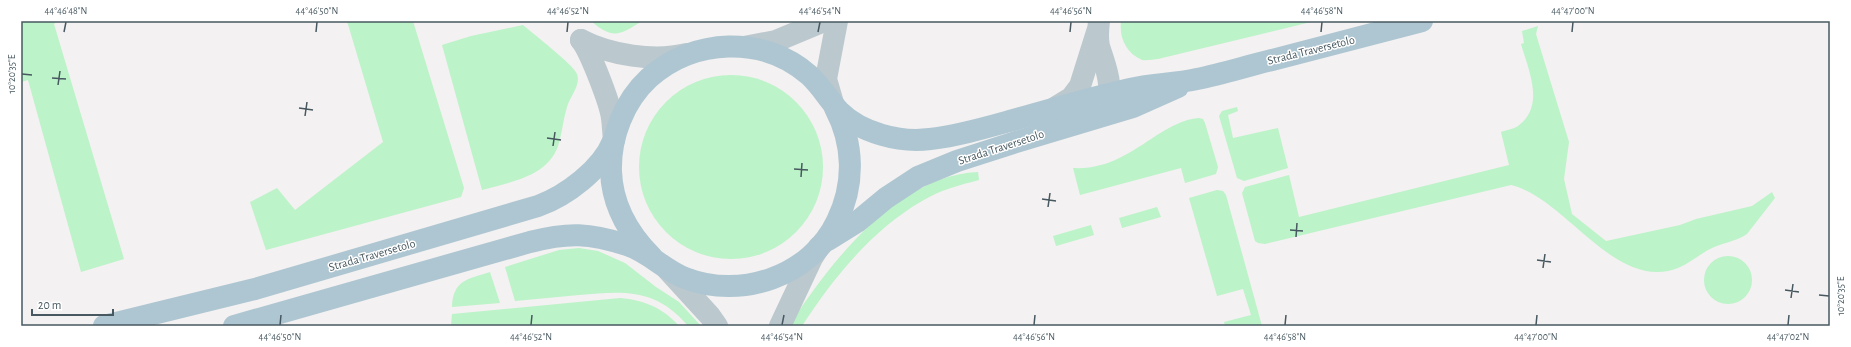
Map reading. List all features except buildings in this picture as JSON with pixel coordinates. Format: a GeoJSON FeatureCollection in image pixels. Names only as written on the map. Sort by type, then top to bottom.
{"type":"FeatureCollection","features":[{"type":"Feature","properties":{"kind":"main road","name":"Strada Traversetolo"},"geometry":{"type":"LineString","coordinates":[[833,103],[848,118],[881,134],[911,140],[926,140],[956,135],[1051,110],[1098,109],[1146,103],[1186,83],[1200,78],[1422,21]]}},
{"type":"Feature","properties":{"kind":"main road","name":"Strada Traversetolo"},"geometry":{"type":"LineString","coordinates":[[104,326],[255,288],[538,206],[560,197],[577,186],[607,152],[614,140],[623,114],[633,97],[645,82],[659,70],[691,53],[714,47],[744,47],[774,54],[795,65],[810,76],[823,89],[833,103],[842,120],[850,155],[848,191],[843,209],[835,225],[819,247]]}},
{"type":"Feature","properties":{"kind":"main road","name":"Strada Traversetolo"},"geometry":{"type":"LineString","coordinates":[[234,326],[556,236],[578,234],[598,237],[633,247],[685,278],[703,284],[722,287],[761,283],[780,276],[797,267],[831,237],[857,222],[901,187],[918,177],[1160,84],[1200,78]]}},
{"type":"Feature","properties":{"kind":"main road","name":"Strada Traversetolo"},"geometry":{"type":"LineString","coordinates":[[614,140],[611,171],[613,190],[618,209],[627,227],[638,243],[660,263]]}},
{"type":"Feature","properties":{"kind":"street"},"geometry":{"type":"LineString","coordinates":[[744,47],[776,41],[824,21]]}},
{"type":"Feature","properties":{"kind":"street"},"geometry":{"type":"LineString","coordinates":[[833,103],[826,79],[837,21]]}},
{"type":"Feature","properties":{"kind":"street"},"geometry":{"type":"LineString","coordinates":[[1098,109],[1108,76],[1105,61],[1100,48],[1099,24]]}},
{"type":"Feature","properties":{"kind":"street"},"geometry":{"type":"LineString","coordinates":[[1098,109],[1083,86],[1099,24]]}},
{"type":"Feature","properties":{"kind":"street"},"geometry":{"type":"LineString","coordinates":[[614,140],[612,116],[600,80],[585,45],[581,40],[597,48],[656,58],[691,53]]}},
{"type":"Feature","properties":{"kind":"street"},"geometry":{"type":"LineString","coordinates":[[1105,61],[1114,74],[1120,79],[1136,83],[1160,84]]}},
{"type":"Feature","properties":{"kind":"street"},"geometry":{"type":"LineString","coordinates":[[1051,110],[1071,98],[1080,86],[1086,71]]}},
{"type":"Feature","properties":{"kind":"street"},"geometry":{"type":"LineString","coordinates":[[780,326],[812,258],[819,247]]}},
{"type":"Feature","properties":{"kind":"street"},"geometry":{"type":"LineString","coordinates":[[660,263],[710,316],[717,326]]}},
{"type":"Feature","properties":{"kind":"green space"},"geometry":{"type":"Polygon","coordinates":[[[21,21],[57,21],[54,24],[124,259],[81,272],[28,80],[21,82],[21,21]]]}},
{"type":"Feature","properties":{"kind":"green space"},"geometry":{"type":"Polygon","coordinates":[[[347,21],[413,21],[464,188],[461,197],[266,250],[250,202],[277,188],[295,210],[383,142],[347,21]]]}},
{"type":"Feature","properties":{"kind":"green space"},"geometry":{"type":"Polygon","coordinates":[[[591,21],[642,21],[628,30],[611,33],[605,31],[591,21]]]}},
{"type":"Feature","properties":{"kind":"green space"},"geometry":{"type":"Polygon","coordinates":[[[1121,21],[1315,21],[1158,59],[1142,60],[1136,57],[1125,44],[1121,33],[1121,21]]]}},
{"type":"Feature","properties":{"kind":"green space"},"geometry":{"type":"Polygon","coordinates":[[[523,25],[569,64],[577,74],[578,83],[568,103],[558,146],[553,156],[545,165],[526,177],[482,190],[442,45],[471,36],[523,25]]]}},
{"type":"Feature","properties":{"kind":"green space"},"geometry":{"type":"Polygon","coordinates":[[[1538,26],[1536,34],[1569,142],[1564,179],[1572,214],[1606,241],[1680,225],[1696,219],[1752,206],[1772,192],[1775,198],[1747,234],[1713,248],[1674,270],[1646,271],[1626,264],[1606,252],[1550,205],[1531,193],[1511,185],[1265,244],[1255,241],[1242,193],[1245,187],[1289,175],[1299,217],[1509,165],[1501,132],[1518,126],[1526,118],[1531,108],[1533,98],[1531,76],[1521,44],[1524,43],[1522,31],[1538,26]]]}},
{"type":"Feature","properties":{"kind":"green space"},"geometry":{"type":"Polygon","coordinates":[[[722,75],[740,75],[766,82],[782,90],[796,102],[808,116],[816,132],[823,158],[823,176],[816,202],[808,218],[796,232],[782,244],[758,255],[740,259],[722,259],[704,255],[680,244],[666,232],[654,218],[643,194],[639,176],[639,158],[643,140],[654,116],[666,102],[680,90],[704,79],[722,75]]]}},
{"type":"Feature","properties":{"kind":"green space"},"geometry":{"type":"Polygon","coordinates":[[[1237,107],[1238,111],[1228,115],[1233,138],[1278,128],[1288,168],[1244,181],[1237,178],[1219,116],[1222,111],[1237,107]]]}},
{"type":"Feature","properties":{"kind":"green space"},"geometry":{"type":"Polygon","coordinates":[[[1199,118],[1203,119],[1205,123],[1218,167],[1216,174],[1185,183],[1181,168],[1080,195],[1073,168],[1085,168],[1107,163],[1127,154],[1177,124],[1199,118]]]}},
{"type":"Feature","properties":{"kind":"green space"},"geometry":{"type":"Polygon","coordinates":[[[978,172],[979,180],[950,188],[929,197],[887,226],[855,256],[840,273],[802,326],[789,326],[824,276],[845,251],[868,227],[893,206],[920,189],[948,177],[978,172]]]}},
{"type":"Feature","properties":{"kind":"green space"},"geometry":{"type":"Polygon","coordinates":[[[1217,190],[1223,191],[1226,195],[1262,326],[1225,326],[1224,322],[1251,315],[1243,289],[1217,296],[1189,198],[1217,190]]]}},
{"type":"Feature","properties":{"kind":"green space"},"geometry":{"type":"Polygon","coordinates":[[[1157,207],[1161,217],[1122,228],[1119,218],[1157,207]]]}},
{"type":"Feature","properties":{"kind":"green space"},"geometry":{"type":"Polygon","coordinates":[[[1091,225],[1094,235],[1056,246],[1053,236],[1091,225]]]}},
{"type":"Feature","properties":{"kind":"green space"},"geometry":{"type":"Polygon","coordinates":[[[579,248],[598,251],[625,263],[656,287],[679,302],[701,326],[688,326],[676,314],[651,298],[625,293],[579,295],[515,301],[505,267],[559,250],[579,248]]]}},
{"type":"Feature","properties":{"kind":"green space"},"geometry":{"type":"Polygon","coordinates":[[[1728,256],[1737,258],[1745,263],[1750,271],[1752,280],[1750,289],[1745,297],[1737,302],[1728,304],[1719,302],[1711,297],[1706,289],[1704,280],[1706,271],[1711,263],[1719,258],[1728,256]]]}},
{"type":"Feature","properties":{"kind":"green space"},"geometry":{"type":"Polygon","coordinates":[[[490,272],[500,303],[452,307],[455,291],[463,282],[490,272]]]}},
{"type":"Feature","properties":{"kind":"green space"},"geometry":{"type":"Polygon","coordinates":[[[620,298],[645,303],[652,306],[666,314],[679,326],[451,326],[452,314],[620,298]]]}}]}
